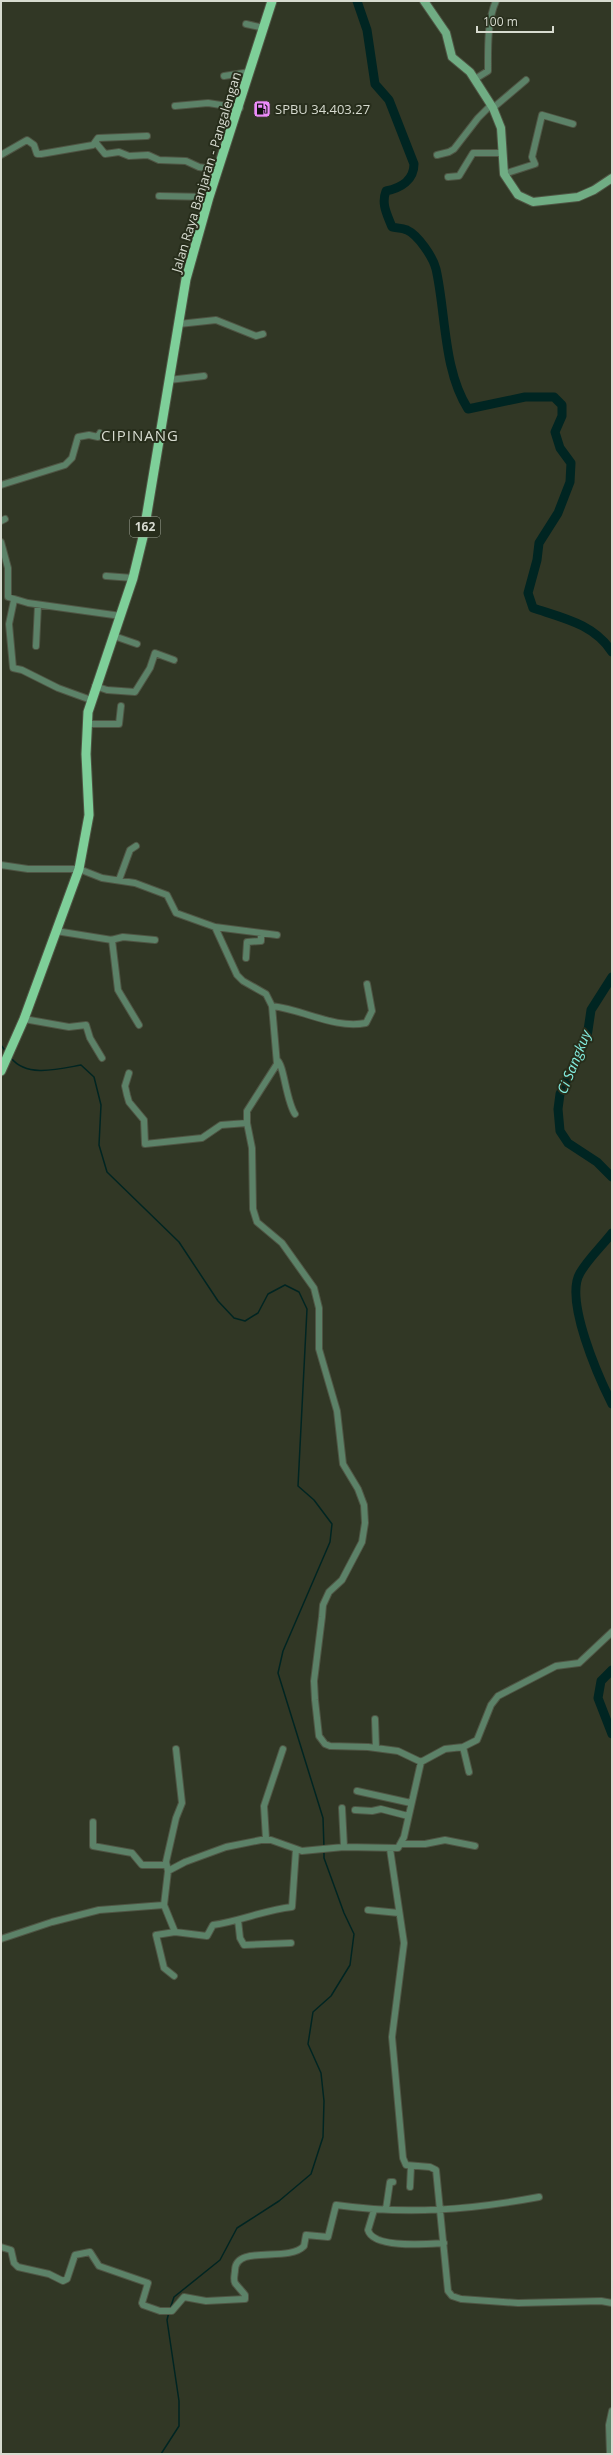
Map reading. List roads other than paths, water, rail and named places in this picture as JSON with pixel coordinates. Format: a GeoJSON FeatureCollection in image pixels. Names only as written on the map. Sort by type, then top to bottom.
{"type":"FeatureCollection","features":[{"type":"Feature","properties":{"kind":"main road","name":"Jalan Raya Banjaran - Pangalengan"},"geometry":{"type":"LineString","coordinates":[[1,1070],[24,1019],[79,869],[89,815],[86,754],[91,700],[133,578],[153,487],[186,279],[209,198],[240,108],[272,1]]}},
{"type":"Feature","properties":{"kind":"street"},"geometry":{"type":"LineString","coordinates":[[424,1],[446,33],[452,57],[475,79],[492,107],[501,128],[504,174],[518,195],[533,202],[578,197],[612,178]]}},
{"type":"Feature","properties":{"kind":"street"},"geometry":{"type":"LineString","coordinates":[[475,79],[488,71],[487,50],[492,12],[496,1]]}},
{"type":"Feature","properties":{"kind":"street"},"geometry":{"type":"LineString","coordinates":[[246,24],[264,28]]}},
{"type":"Feature","properties":{"kind":"street"},"geometry":{"type":"LineString","coordinates":[[224,76],[250,72]]}},
{"type":"Feature","properties":{"kind":"street"},"geometry":{"type":"LineString","coordinates":[[437,155],[454,149],[478,118],[526,80]]}},
{"type":"Feature","properties":{"kind":"street"},"geometry":{"type":"LineString","coordinates":[[175,106],[208,103],[240,108]]}},
{"type":"Feature","properties":{"kind":"street"},"geometry":{"type":"LineString","coordinates":[[504,174],[535,164],[532,157],[542,114],[574,124]]}},
{"type":"Feature","properties":{"kind":"street"},"geometry":{"type":"LineString","coordinates":[[96,143],[98,138],[147,136]]}},
{"type":"Feature","properties":{"kind":"street"},"geometry":{"type":"LineString","coordinates":[[1,155],[27,140],[34,145],[38,154],[96,143]]}},
{"type":"Feature","properties":{"kind":"street"},"geometry":{"type":"LineString","coordinates":[[96,143],[105,154],[118,152],[129,156],[142,154],[165,161],[186,161],[199,167],[218,170]]}},
{"type":"Feature","properties":{"kind":"street"},"geometry":{"type":"LineString","coordinates":[[448,178],[459,176],[473,153],[502,152]]}},
{"type":"Feature","properties":{"kind":"street"},"geometry":{"type":"LineString","coordinates":[[159,196],[209,198]]}},
{"type":"Feature","properties":{"kind":"street"},"geometry":{"type":"LineString","coordinates":[[179,324],[214,319],[256,336],[263,334]]}},
{"type":"Feature","properties":{"kind":"street"},"geometry":{"type":"LineString","coordinates":[[169,380],[204,376]]}},
{"type":"Feature","properties":{"kind":"street"},"geometry":{"type":"LineString","coordinates":[[1,485],[59,468],[72,458],[78,437],[89,435],[98,437],[100,433]]}},
{"type":"Feature","properties":{"kind":"street"},"geometry":{"type":"LineString","coordinates":[[1,542],[8,568],[7,595],[14,600],[38,605],[121,616]]}},
{"type":"Feature","properties":{"kind":"street"},"geometry":{"type":"LineString","coordinates":[[1,568],[8,568]]}},
{"type":"Feature","properties":{"kind":"street"},"geometry":{"type":"LineString","coordinates":[[106,576],[133,578]]}},
{"type":"Feature","properties":{"kind":"street"},"geometry":{"type":"LineString","coordinates":[[14,600],[8,624],[12,668],[22,670],[58,688],[91,700]]}},
{"type":"Feature","properties":{"kind":"street"},"geometry":{"type":"LineString","coordinates":[[36,646],[38,605]]}},
{"type":"Feature","properties":{"kind":"street"},"geometry":{"type":"LineString","coordinates":[[114,636],[137,644]]}},
{"type":"Feature","properties":{"kind":"street"},"geometry":{"type":"LineString","coordinates":[[95,686],[107,690],[135,692],[150,668],[155,653],[174,660]]}},
{"type":"Feature","properties":{"kind":"street"},"geometry":{"type":"LineString","coordinates":[[88,724],[119,724],[120,706]]}},
{"type":"Feature","properties":{"kind":"street"},"geometry":{"type":"LineString","coordinates":[[119,880],[130,850],[136,846]]}},
{"type":"Feature","properties":{"kind":"street"},"geometry":{"type":"LineString","coordinates":[[1,865],[28,869],[79,869],[102,878],[150,887],[167,895],[176,913],[215,927],[277,935]]}},
{"type":"Feature","properties":{"kind":"street"},"geometry":{"type":"LineString","coordinates":[[215,927],[238,975],[243,981],[266,994],[272,1006],[277,1060],[274,1072],[248,1108],[247,1123],[252,1148],[254,1214],[257,1222],[282,1243],[314,1288],[319,1308],[319,1349],[338,1418],[343,1464],[358,1489],[364,1505],[364,1534],[360,1548],[345,1575],[329,1592],[323,1605],[314,1681],[319,1736],[325,1744],[330,1746],[376,1748],[398,1751],[421,1762]]}},
{"type":"Feature","properties":{"kind":"street"},"geometry":{"type":"LineString","coordinates":[[56,931],[111,940],[123,937],[155,940]]}},
{"type":"Feature","properties":{"kind":"street"},"geometry":{"type":"LineString","coordinates":[[246,958],[247,942],[261,942],[261,933]]}},
{"type":"Feature","properties":{"kind":"street"},"geometry":{"type":"LineString","coordinates":[[111,940],[113,944],[114,971],[118,990],[139,1025]]}},
{"type":"Feature","properties":{"kind":"street"},"geometry":{"type":"LineString","coordinates":[[272,1006],[302,1011],[327,1021],[348,1024],[365,1023],[372,1011],[367,984]]}},
{"type":"Feature","properties":{"kind":"street"},"geometry":{"type":"LineString","coordinates":[[24,1019],[69,1027],[86,1025],[90,1038],[102,1058]]}},
{"type":"Feature","properties":{"kind":"street"},"geometry":{"type":"LineString","coordinates":[[277,1060],[282,1063],[286,1095],[295,1114]]}},
{"type":"Feature","properties":{"kind":"street"},"geometry":{"type":"LineString","coordinates":[[129,1073],[125,1086],[127,1095],[129,1102],[144,1120],[145,1144],[202,1138],[222,1125],[247,1123]]}},
{"type":"Feature","properties":{"kind":"street"},"geometry":{"type":"LineString","coordinates":[[93,1822],[93,1846],[132,1853],[142,1865],[167,1868],[226,1847],[266,1840],[296,1850],[344,1847],[398,1848],[401,1844],[421,1762],[445,1749],[463,1747],[480,1737],[491,1705],[498,1696],[508,1689],[556,1666],[579,1663],[612,1632]]}},
{"type":"Feature","properties":{"kind":"street"},"geometry":{"type":"LineString","coordinates":[[375,1719],[376,1748]]}},
{"type":"Feature","properties":{"kind":"street"},"geometry":{"type":"LineString","coordinates":[[463,1747],[469,1772]]}},
{"type":"Feature","properties":{"kind":"street"},"geometry":{"type":"LineString","coordinates":[[176,1749],[182,1803],[176,1818],[167,1868],[164,1905],[176,1932]]}},
{"type":"Feature","properties":{"kind":"street"},"geometry":{"type":"LineString","coordinates":[[266,1840],[264,1806],[282,1749]]}},
{"type":"Feature","properties":{"kind":"street"},"geometry":{"type":"LineString","coordinates":[[357,1791],[411,1803]]}},
{"type":"Feature","properties":{"kind":"street"},"geometry":{"type":"LineString","coordinates":[[342,1808],[344,1847]]}},
{"type":"Feature","properties":{"kind":"street"},"geometry":{"type":"LineString","coordinates":[[355,1810],[372,1811],[381,1809],[408,1816]]}},
{"type":"Feature","properties":{"kind":"street"},"geometry":{"type":"LineString","coordinates":[[401,1844],[425,1844],[445,1840],[475,1846]]}},
{"type":"Feature","properties":{"kind":"street"},"geometry":{"type":"LineString","coordinates":[[390,1849],[404,1943],[397,1986],[392,2048],[403,2158],[405,2163],[411,2166],[430,2166],[436,2170],[441,2210],[447,2286],[450,2294],[455,2298],[518,2303],[601,2301],[612,2303]]}},
{"type":"Feature","properties":{"kind":"street"},"geometry":{"type":"LineString","coordinates":[[174,1976],[164,1968],[156,1935],[158,1933],[176,1932],[209,1936],[211,1926],[294,1906],[292,1892],[296,1850]]}},
{"type":"Feature","properties":{"kind":"street"},"geometry":{"type":"LineString","coordinates":[[1,1939],[58,1920],[99,1910],[164,1905]]}},
{"type":"Feature","properties":{"kind":"street"},"geometry":{"type":"LineString","coordinates":[[368,1910],[399,1913]]}},
{"type":"Feature","properties":{"kind":"street"},"geometry":{"type":"LineString","coordinates":[[238,1920],[240,1938],[244,1944],[291,1943]]}},
{"type":"Feature","properties":{"kind":"street"},"geometry":{"type":"LineString","coordinates":[[410,2187],[411,2166]]}},
{"type":"Feature","properties":{"kind":"street"},"geometry":{"type":"LineString","coordinates":[[386,2209],[388,2186],[390,2182],[393,2182]]}},
{"type":"Feature","properties":{"kind":"street"},"geometry":{"type":"LineString","coordinates":[[1,2247],[11,2250],[14,2263],[18,2267],[49,2274],[63,2281],[67,2279],[75,2255],[90,2252],[99,2266],[148,2283],[142,2304],[170,2311],[184,2297],[206,2301],[245,2299],[246,2294],[234,2279],[235,2267],[239,2259],[245,2256],[275,2256],[280,2253],[296,2252],[304,2246],[306,2235],[328,2237],[336,2205],[374,2210],[441,2210],[480,2208],[539,2197]]}},
{"type":"Feature","properties":{"kind":"street"},"geometry":{"type":"LineString","coordinates":[[374,2210],[368,2230],[371,2236],[376,2240],[415,2244],[444,2243]]}},
{"type":"Feature","properties":{"kind":"street"},"geometry":{"type":"LineString","coordinates":[[610,2454],[609,2425],[612,2411]]}},
{"type":"Feature","properties":{"kind":"waterway"},"geometry":{"type":"LineString","coordinates":[[357,1],[367,30],[375,84],[389,100],[414,164],[412,175],[406,182],[397,188],[386,191],[384,200],[385,209],[392,227],[407,230],[411,233],[416,237],[432,259],[436,269],[439,286],[446,341],[454,377],[460,394],[468,409],[525,397],[554,397],[562,405],[562,416],[555,432],[560,448],[571,463],[570,482],[558,513],[539,543],[537,560],[528,593],[533,608],[577,623],[587,628],[605,642],[612,652]]}},
{"type":"Feature","properties":{"kind":"waterway","name":"Ci Sangkuy"},"geometry":{"type":"LineString","coordinates":[[612,977],[591,1010],[587,1037],[560,1094],[558,1109],[560,1131],[568,1143],[597,1162],[612,1177]]}},
{"type":"Feature","properties":{"kind":"waterway"},"geometry":{"type":"LineString","coordinates":[[1,1045],[6,1052]]}},
{"type":"Feature","properties":{"kind":"waterway"},"geometry":{"type":"LineString","coordinates":[[11,1058],[18,1064],[34,1070],[53,1070],[81,1065],[94,1077],[101,1105],[99,1145],[107,1172],[179,1242],[218,1301],[234,1318],[245,1321],[258,1313],[268,1294],[285,1285],[299,1292],[307,1309],[298,1486],[314,1500],[332,1524],[330,1542],[283,1651],[278,1673],[323,1818],[324,1848]]}},
{"type":"Feature","properties":{"kind":"waterway","name":"Ci Sangkuy"},"geometry":{"type":"LineString","coordinates":[[612,1233],[583,1268],[576,1285],[576,1301],[585,1339],[599,1376],[612,1404]]}},
{"type":"Feature","properties":{"kind":"waterway","name":"Ci Sangkuy"},"geometry":{"type":"LineString","coordinates":[[612,1670],[601,1681],[598,1698],[612,1734]]}},
{"type":"Feature","properties":{"kind":"waterway"},"geometry":{"type":"LineString","coordinates":[[170,2309],[174,2297],[220,2260],[237,2228],[279,2201],[311,2174],[323,2137],[324,2101],[321,2073],[308,2044],[313,2012],[331,1996],[350,1965],[354,1934],[344,1913],[324,1858],[324,1852]]}},
{"type":"Feature","properties":{"kind":"waterway"},"geometry":{"type":"LineString","coordinates":[[161,2454],[179,2426],[179,2401],[167,2320],[169,2312]]}},
{"type":"Feature","properties":{"kind":"place","name":"SPBU 34.403.27"},"geometry":{"type":"Point","coordinates":[262,109]}},
{"type":"Feature","properties":{"kind":"district","name":"CIPINANG"},"geometry":{"type":"Point","coordinates":[140,436]}}]}
